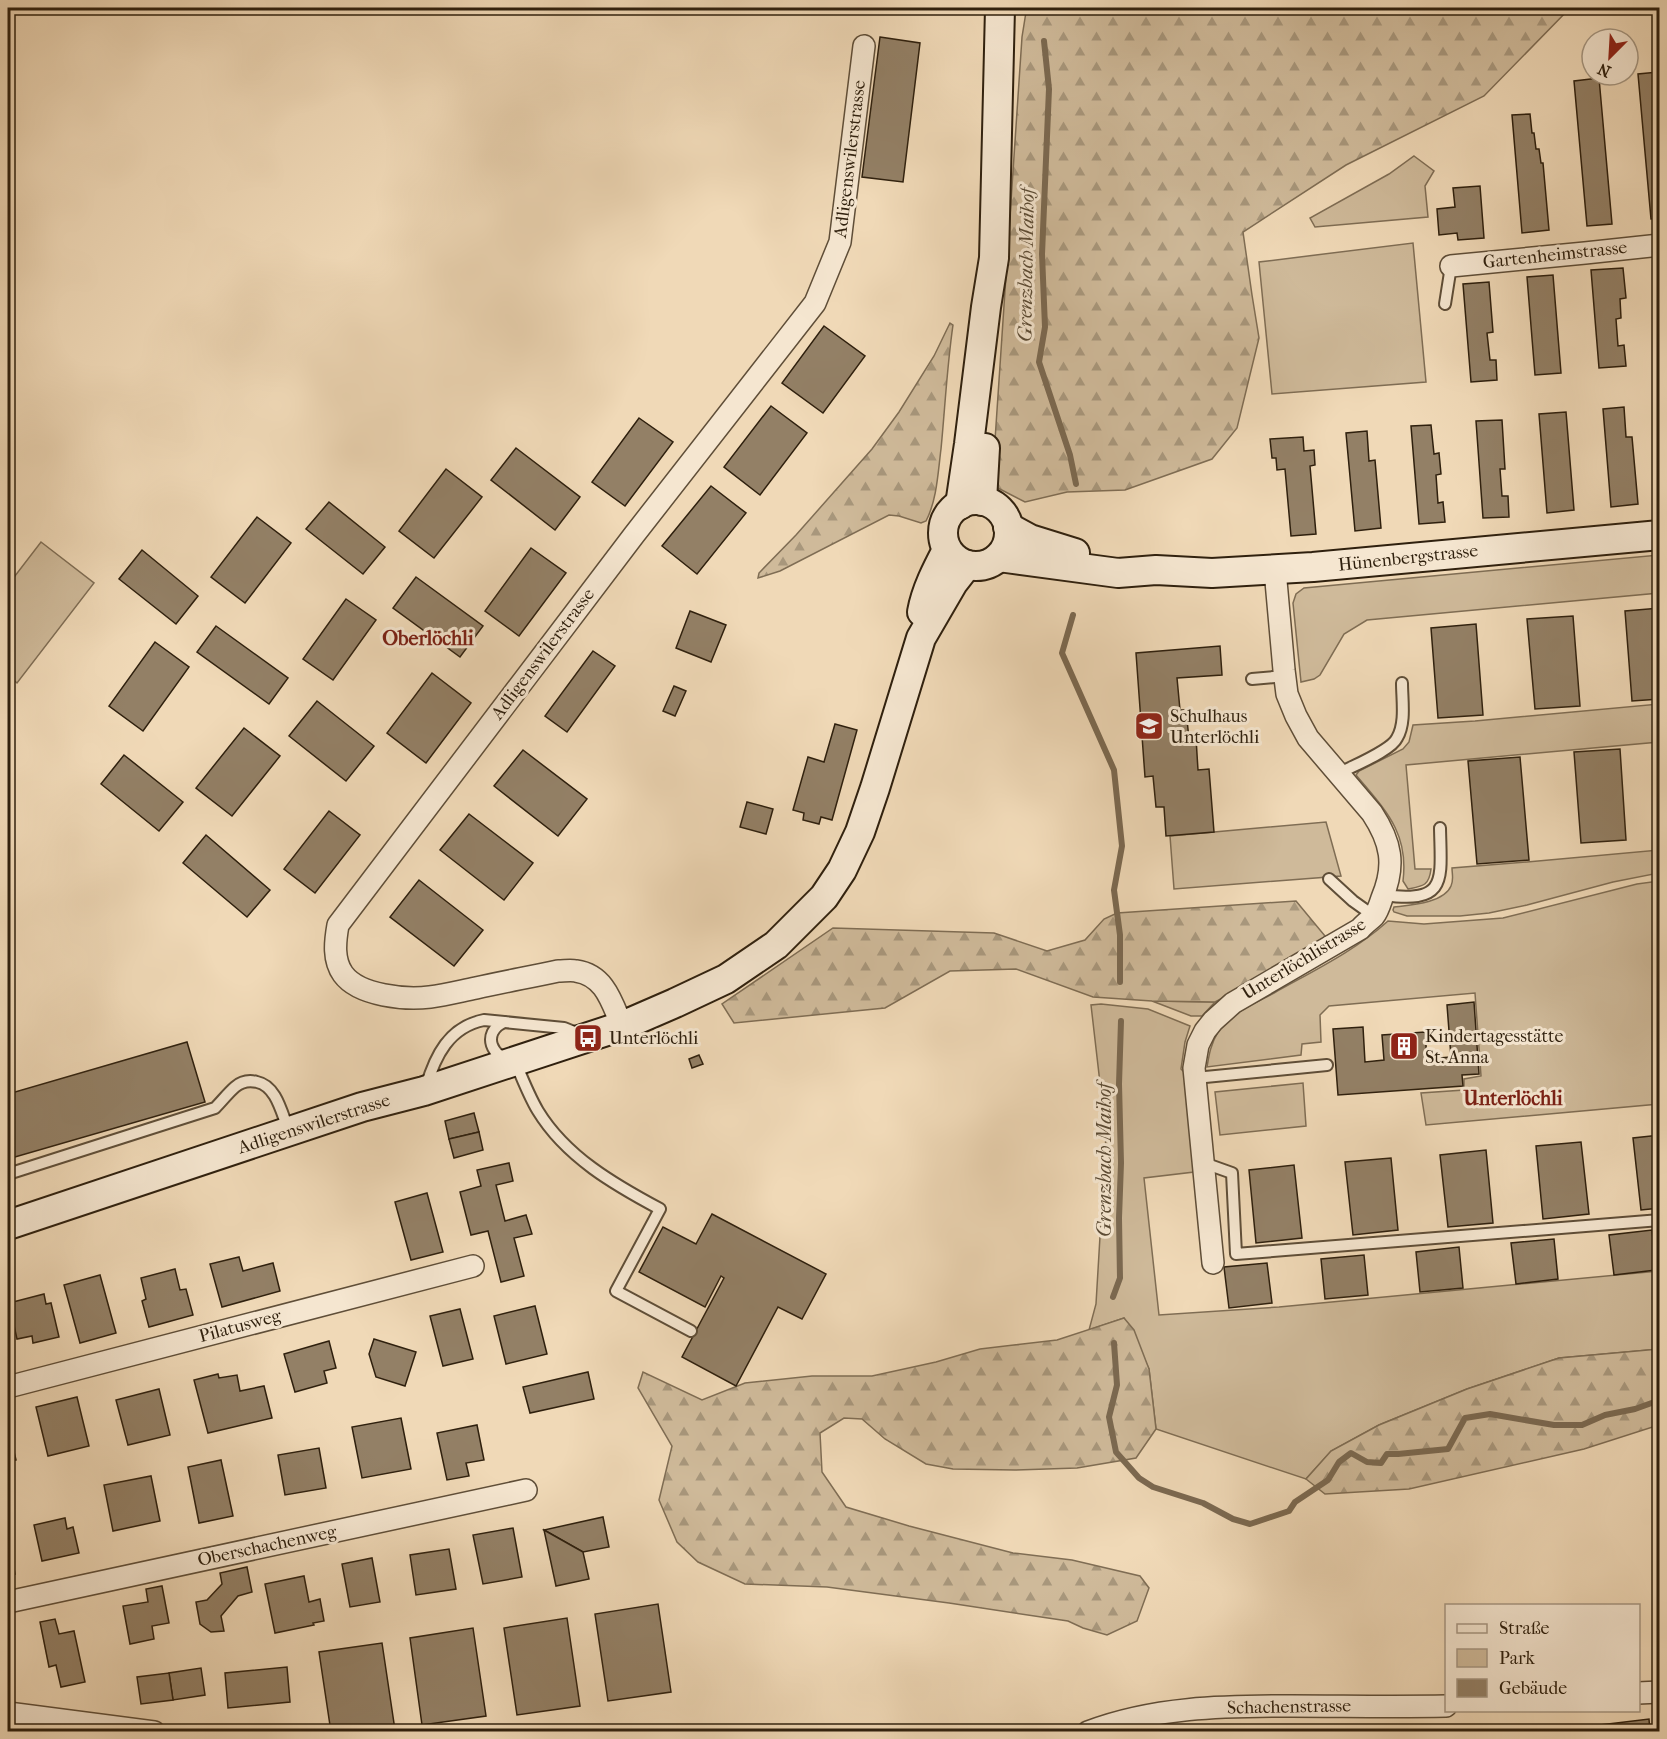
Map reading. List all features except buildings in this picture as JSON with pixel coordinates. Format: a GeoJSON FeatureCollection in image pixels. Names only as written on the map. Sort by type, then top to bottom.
{"type":"FeatureCollection","features":[{"type":"Feature","properties":{"kind":"main road"},"geometry":{"type":"LineString","coordinates":[[971,503],[987,428],[996,363],[1000,309],[994,258],[1000,8]]}},
{"type":"Feature","properties":{"kind":"main road"},"geometry":{"type":"LineString","coordinates":[[971,503],[994,506],[1003,515],[1008,526],[1008,543],[999,556],[990,563],[979,566],[957,557],[943,537],[944,524],[950,513],[971,503]]}},
{"type":"Feature","properties":{"kind":"main road","name":"Hünenbergstrasse"},"geometry":{"type":"LineString","coordinates":[[1008,526],[1030,539],[1058,548],[1119,559],[1156,570]]}},
{"type":"Feature","properties":{"kind":"main road","name":"Hünenbergstrasse"},"geometry":{"type":"LineString","coordinates":[[999,556],[1118,573],[1156,570],[1212,573],[1275,570],[1659,535]]}},
{"type":"Feature","properties":{"kind":"main road","name":"Adligenswilerstrasse"},"geometry":{"type":"LineString","coordinates":[[8,1225],[362,1107],[424,1091],[622,1026],[726,979],[776,945],[824,897],[842,870],[860,831],[889,745],[921,638],[924,601],[936,571],[957,557]]}},
{"type":"Feature","properties":{"kind":"street","name":"Adligenswilerstrasse"},"geometry":{"type":"LineString","coordinates":[[622,1026],[606,989],[594,976],[576,971],[558,971],[430,997],[403,998],[380,994],[360,987],[346,978],[338,964],[334,947],[338,926],[633,535],[815,303],[840,242],[864,46]]}},
{"type":"Feature","properties":{"kind":"street","name":"Gartenheimstrasse"},"geometry":{"type":"LineString","coordinates":[[1451,266],[1563,256],[1659,244]]}},
{"type":"Feature","properties":{"kind":"street","name":"Unterlöchlistrasse"},"geometry":{"type":"LineString","coordinates":[[1213,1263],[1194,1068],[1198,1045],[1213,1021],[1233,1003],[1360,929],[1374,916],[1388,884],[1391,868],[1389,844],[1380,825],[1302,729],[1287,693],[1275,570]]}},
{"type":"Feature","properties":{"kind":"street","name":"Pilatusweg"},"geometry":{"type":"LineString","coordinates":[[8,1387],[473,1266]]}},
{"type":"Feature","properties":{"kind":"street","name":"Oberschachenweg"},"geometry":{"type":"LineString","coordinates":[[8,1602],[526,1490]]}},
{"type":"Feature","properties":{"kind":"street"},"geometry":{"type":"LineString","coordinates":[[1640,1694],[1659,1692]]}},
{"type":"Feature","properties":{"kind":"street","name":"Schachenstrasse"},"geometry":{"type":"LineString","coordinates":[[1088,1731],[1107,1725],[1150,1723],[1198,1708],[1445,1706]]}},
{"type":"Feature","properties":{"kind":"street"},"geometry":{"type":"LineString","coordinates":[[8,1713],[154,1731]]}},
{"type":"Feature","properties":{"kind":"lane"},"geometry":{"type":"LineString","coordinates":[[1445,304],[1451,266]]}},
{"type":"Feature","properties":{"kind":"lane"},"geometry":{"type":"LineString","coordinates":[[1252,679],[1285,676]]}},
{"type":"Feature","properties":{"kind":"lane"},"geometry":{"type":"LineString","coordinates":[[1338,774],[1390,747],[1397,740],[1402,716],[1401,683]]}},
{"type":"Feature","properties":{"kind":"lane"},"geometry":{"type":"LineString","coordinates":[[1384,895],[1403,898],[1416,897],[1428,894],[1435,888],[1441,868],[1440,828]]}},
{"type":"Feature","properties":{"kind":"lane"},"geometry":{"type":"LineString","coordinates":[[1329,879],[1374,916]]}},
{"type":"Feature","properties":{"kind":"lane"},"geometry":{"type":"LineString","coordinates":[[424,1091],[430,1072],[449,1038],[459,1029],[472,1023],[484,1020],[564,1028],[588,1038]]}},
{"type":"Feature","properties":{"kind":"lane"},"geometry":{"type":"LineString","coordinates":[[504,1022],[495,1028],[492,1035],[494,1051],[500,1057],[515,1061],[531,1098],[553,1132],[592,1168],[660,1209],[616,1291],[691,1331]]}},
{"type":"Feature","properties":{"kind":"lane"},"geometry":{"type":"LineString","coordinates":[[1195,1078],[1327,1065]]}},
{"type":"Feature","properties":{"kind":"lane"},"geometry":{"type":"LineString","coordinates":[[8,1174],[215,1108],[234,1088],[242,1082],[252,1080],[270,1088],[289,1132]]}},
{"type":"Feature","properties":{"kind":"lane"},"geometry":{"type":"LineString","coordinates":[[1204,1163],[1232,1173],[1236,1254],[1659,1220]]}},
{"type":"Feature","properties":{"kind":"green space"},"geometry":{"type":"Polygon","coordinates":[[[1016,8],[1570,8],[1484,96],[1346,165],[1243,232],[1259,338],[1237,428],[1212,459],[1125,490],[1067,492],[1025,502],[992,485],[1022,37],[1026,12],[1018,12],[1016,8]]]}},
{"type":"Feature","properties":{"kind":"green space"},"geometry":{"type":"Polygon","coordinates":[[[1414,156],[1434,171],[1425,186],[1428,217],[1315,227],[1310,218],[1389,174],[1414,156]]]}},
{"type":"Feature","properties":{"kind":"green space"},"geometry":{"type":"Polygon","coordinates":[[[1413,243],[1426,382],[1272,394],[1259,262],[1413,243]]]}},
{"type":"Feature","properties":{"kind":"green space"},"geometry":{"type":"Polygon","coordinates":[[[950,323],[953,325],[938,476],[933,504],[926,521],[921,523],[889,515],[780,571],[758,578],[759,573],[872,449],[899,412],[934,356],[950,323]]]}},
{"type":"Feature","properties":{"kind":"green space"},"geometry":{"type":"Polygon","coordinates":[[[41,542],[94,583],[17,683],[8,675],[8,585],[41,542]]]}},
{"type":"Feature","properties":{"kind":"green space"},"geometry":{"type":"Polygon","coordinates":[[[1659,555],[1659,593],[1367,620],[1344,634],[1320,675],[1301,682],[1293,603],[1296,594],[1304,588],[1659,555]]]}},
{"type":"Feature","properties":{"kind":"green space"},"geometry":{"type":"Polygon","coordinates":[[[1659,704],[1659,742],[1406,765],[1415,869],[1431,869],[1427,882],[1408,889],[1403,881],[1402,849],[1393,823],[1356,775],[1359,771],[1403,749],[1409,742],[1413,725],[1659,704]]]}},
{"type":"Feature","properties":{"kind":"green space"},"geometry":{"type":"Polygon","coordinates":[[[1326,822],[1341,876],[1174,889],[1170,836],[1326,822]]]}},
{"type":"Feature","properties":{"kind":"green space"},"geometry":{"type":"Polygon","coordinates":[[[1659,850],[1659,873],[1613,882],[1527,905],[1460,916],[1407,916],[1393,910],[1394,907],[1434,900],[1447,892],[1452,884],[1452,868],[1659,850]]]}},
{"type":"Feature","properties":{"kind":"green space"},"geometry":{"type":"Polygon","coordinates":[[[1659,881],[1659,1104],[1426,1125],[1421,1093],[1464,1090],[1464,1079],[1481,1076],[1475,993],[1329,1006],[1320,1015],[1321,1042],[1302,1044],[1301,1055],[1207,1067],[1214,1040],[1229,1019],[1348,951],[1388,921],[1424,924],[1503,918],[1637,884],[1659,881]]]}},
{"type":"Feature","properties":{"kind":"green space"},"geometry":{"type":"Polygon","coordinates":[[[1296,901],[1325,936],[1313,951],[1215,1002],[1093,997],[1016,969],[950,971],[885,1008],[734,1023],[722,1004],[833,928],[994,933],[1047,951],[1085,940],[1104,919],[1117,913],[1296,901]]]}},
{"type":"Feature","properties":{"kind":"green space"},"geometry":{"type":"Polygon","coordinates":[[[1152,1001],[1215,1002],[1202,1016],[1191,1016],[1152,1001]]]}},
{"type":"Feature","properties":{"kind":"green space"},"geometry":{"type":"Polygon","coordinates":[[[1091,1005],[1148,1009],[1190,1026],[1181,1069],[1186,1074],[1194,1172],[1144,1178],[1159,1315],[1279,1307],[1659,1271],[1659,1349],[1559,1358],[1467,1389],[1379,1425],[1331,1451],[1306,1479],[1156,1429],[1149,1369],[1124,1318],[1089,1330],[1096,1304],[1106,1135],[1091,1005]]]}},
{"type":"Feature","properties":{"kind":"green space"},"geometry":{"type":"Polygon","coordinates":[[[1303,1083],[1306,1126],[1220,1135],[1215,1092],[1303,1083]]]}},
{"type":"Feature","properties":{"kind":"green space"},"geometry":{"type":"Polygon","coordinates":[[[1124,1318],[1134,1330],[1149,1369],[1156,1429],[1136,1458],[1077,1468],[953,1469],[926,1464],[885,1439],[862,1419],[844,1418],[820,1433],[822,1472],[846,1507],[1013,1553],[1072,1560],[1140,1576],[1149,1588],[1137,1621],[1107,1635],[1068,1621],[949,1603],[827,1587],[745,1584],[698,1562],[677,1542],[659,1500],[672,1446],[638,1388],[643,1372],[702,1400],[745,1383],[812,1376],[872,1376],[936,1362],[980,1349],[1057,1340],[1124,1318]]]}},
{"type":"Feature","properties":{"kind":"green space"},"geometry":{"type":"Polygon","coordinates":[[[1659,1349],[1659,1425],[1584,1449],[1409,1489],[1325,1494],[1306,1479],[1331,1451],[1379,1425],[1467,1389],[1559,1358],[1659,1349]]]}},
{"type":"Feature","properties":{"kind":"waterway","name":"Grenzbach Maihof"},"geometry":{"type":"LineString","coordinates":[[1044,41],[1049,89],[1042,254],[1045,327],[1039,362],[1070,455],[1076,484]]}},
{"type":"Feature","properties":{"kind":"waterway","name":"Grenzbach Maihof"},"geometry":{"type":"LineString","coordinates":[[1073,615],[1062,653],[1114,770],[1122,846],[1114,890],[1120,935],[1120,982]]}},
{"type":"Feature","properties":{"kind":"waterway","name":"Grenzbach Maihof"},"geometry":{"type":"LineString","coordinates":[[1113,1297],[1120,1278],[1121,1021]]}},
{"type":"Feature","properties":{"kind":"waterway","name":"Grenzbach Maihof"},"geometry":{"type":"LineString","coordinates":[[1114,1343],[1117,1385],[1109,1417],[1116,1452],[1139,1478],[1153,1487],[1203,1503],[1233,1519],[1250,1524],[1289,1511],[1295,1502],[1328,1480],[1339,1462],[1351,1453],[1367,1462],[1381,1463],[1387,1454],[1448,1449],[1465,1418],[1490,1414],[1554,1425],[1582,1425],[1605,1415],[1635,1409],[1660,1400]]}},
{"type":"Feature","properties":{"kind":"place","name":"Schulhaus Unterlöchli"},"geometry":{"type":"Point","coordinates":[1149,726]}},
{"type":"Feature","properties":{"kind":"place","name":"Unterlöchli"},"geometry":{"type":"Point","coordinates":[588,1038]}},
{"type":"Feature","properties":{"kind":"place","name":"Kindertagesstätte St. Anna"},"geometry":{"type":"Point","coordinates":[1404,1046]}},
{"type":"Feature","properties":{"kind":"district","name":"Oberlöchli"},"geometry":{"type":"Point","coordinates":[428,638]}},
{"type":"Feature","properties":{"kind":"district","name":"Unterlöchli"},"geometry":{"type":"Point","coordinates":[1513,1098]}}]}
